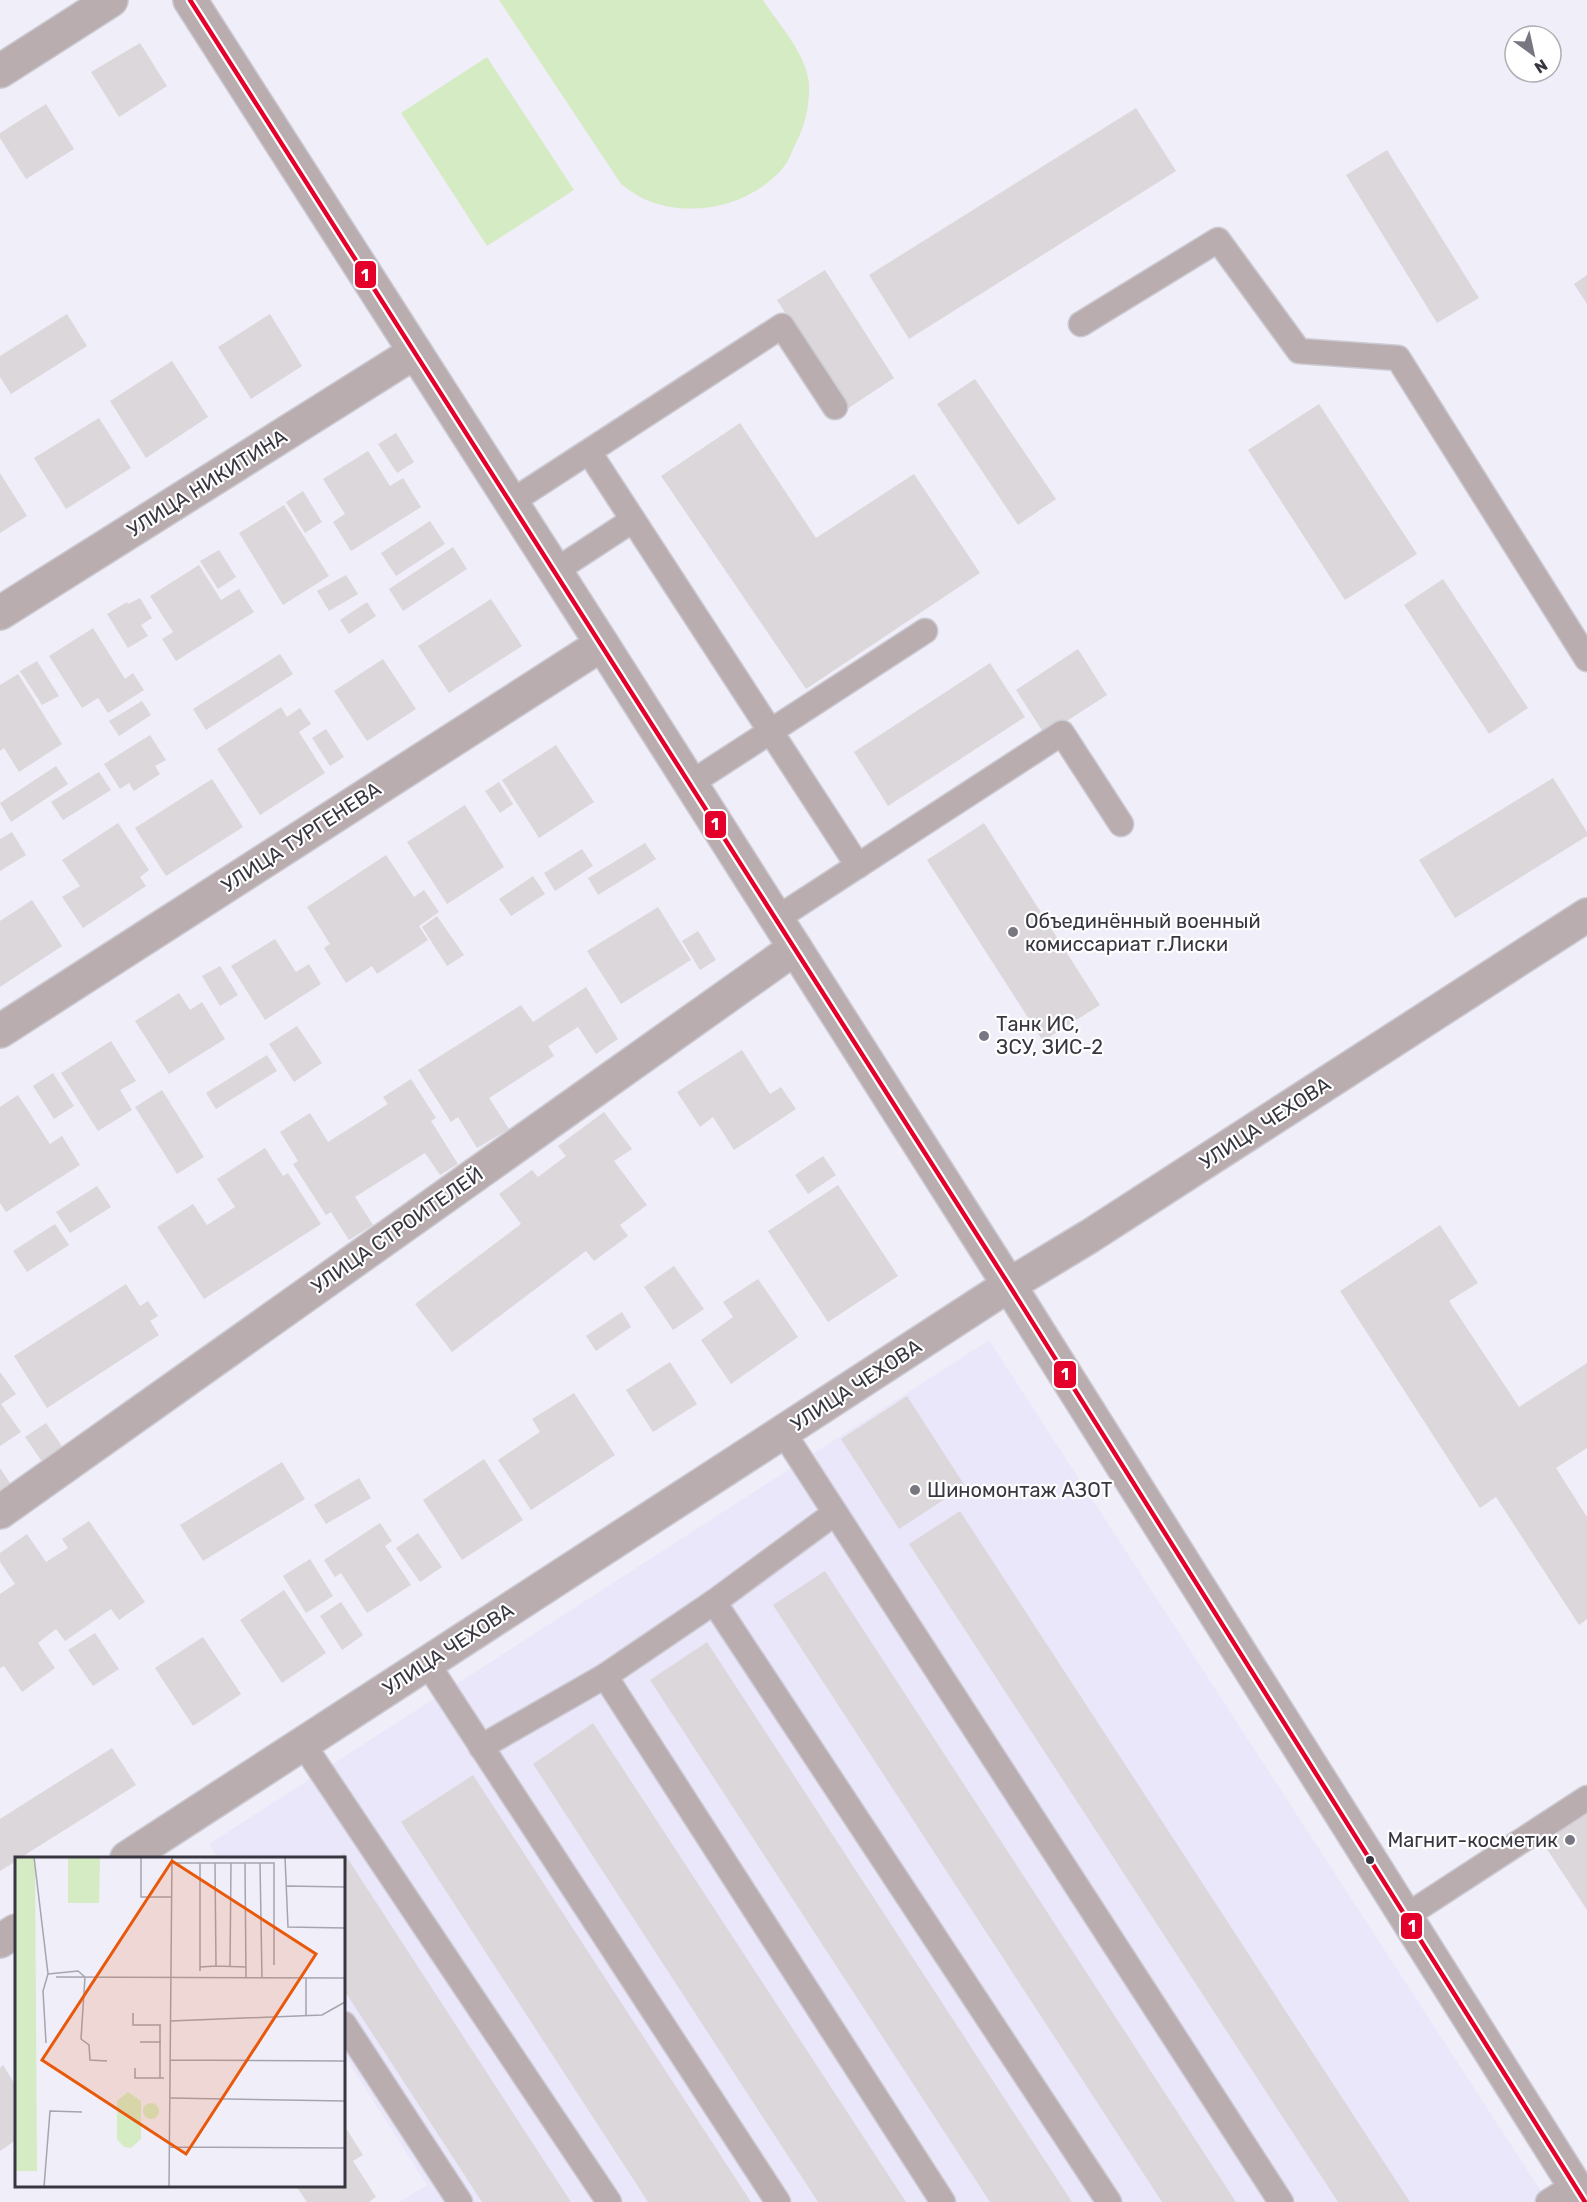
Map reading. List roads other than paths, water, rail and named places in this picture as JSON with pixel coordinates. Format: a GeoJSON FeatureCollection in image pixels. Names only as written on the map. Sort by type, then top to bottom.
{"type":"FeatureCollection","features":[{"type":"Feature","properties":{"kind":"street"},"geometry":{"type":"LineString","coordinates":[[0,71],[111,0]]}},
{"type":"Feature","properties":{"kind":"street"},"geometry":{"type":"LineString","coordinates":[[190,0],[691,783],[1406,1916],[1569,2196]]}},
{"type":"Feature","properties":{"kind":"street","name":"УЛИЦА НИКИТИНА"},"geometry":{"type":"LineString","coordinates":[[0,613],[414,352]]}},
{"type":"Feature","properties":{"kind":"street","name":"УЛИЦА ТУРГЕНЕВА"},"geometry":{"type":"LineString","coordinates":[[0,1031],[602,644]]}},
{"type":"Feature","properties":{"kind":"street","name":"УЛИЦА ЧЕХОВА"},"geometry":{"type":"LineString","coordinates":[[129,1857],[1009,1285],[1100,1230],[1587,915]]}},
{"type":"Feature","properties":{"kind":"street","name":"УЛИЦА СТРОИТЕЛЕЙ"},"geometry":{"type":"LineString","coordinates":[[0,1512],[795,948]]}},
{"type":"Feature","properties":{"kind":"street"},"geometry":{"type":"LineString","coordinates":[[0,1941],[15,1931]]}},
{"type":"Feature","properties":{"kind":"lane"},"geometry":{"type":"LineString","coordinates":[[1081,324],[1218,240],[1299,351],[1398,358],[1587,659]]}},
{"type":"Feature","properties":{"kind":"lane"},"geometry":{"type":"LineString","coordinates":[[511,502],[782,326],[835,407]]}},
{"type":"Feature","properties":{"kind":"lane"},"geometry":{"type":"LineString","coordinates":[[589,452],[858,866]]}},
{"type":"Feature","properties":{"kind":"lane"},"geometry":{"type":"LineString","coordinates":[[555,571],[633,520]]}},
{"type":"Feature","properties":{"kind":"lane"},"geometry":{"type":"LineString","coordinates":[[691,783],[926,631]]}},
{"type":"Feature","properties":{"kind":"lane"},"geometry":{"type":"LineString","coordinates":[[776,919],[1062,733],[1121,824]]}},
{"type":"Feature","properties":{"kind":"lane"},"geometry":{"type":"LineString","coordinates":[[783,1432],[1281,2202]]}},
{"type":"Feature","properties":{"kind":"lane"},"geometry":{"type":"LineString","coordinates":[[481,1747],[605,1676],[714,1602],[835,1513]]}},
{"type":"Feature","properties":{"kind":"lane"},"geometry":{"type":"LineString","coordinates":[[714,1602],[1109,2202]]}},
{"type":"Feature","properties":{"kind":"lane"},"geometry":{"type":"LineString","coordinates":[[427,1663],[778,2202]]}},
{"type":"Feature","properties":{"kind":"lane"},"geometry":{"type":"LineString","coordinates":[[605,1676],[943,2202]]}},
{"type":"Feature","properties":{"kind":"lane"},"geometry":{"type":"LineString","coordinates":[[303,1744],[609,2202]]}},
{"type":"Feature","properties":{"kind":"lane"},"geometry":{"type":"LineString","coordinates":[[1406,1916],[1587,1798]]}},
{"type":"Feature","properties":{"kind":"lane"},"geometry":{"type":"LineString","coordinates":[[345,2026],[460,2202]]}},
{"type":"Feature","properties":{"kind":"place","name":"Объединённый военный комиссариат г.Лиски"},"geometry":{"type":"Point","coordinates":[1013,932]}},
{"type":"Feature","properties":{"kind":"place","name":"Танк ИС, ЗСУ, ЗИС-2"},"geometry":{"type":"Point","coordinates":[984,1036]}},
{"type":"Feature","properties":{"kind":"place","name":"Шиномонтаж АЗОТ"},"geometry":{"type":"Point","coordinates":[915,1490]}},
{"type":"Feature","properties":{"kind":"place","name":"Магнит-косметик"},"geometry":{"type":"Point","coordinates":[1570,1840]}}]}
